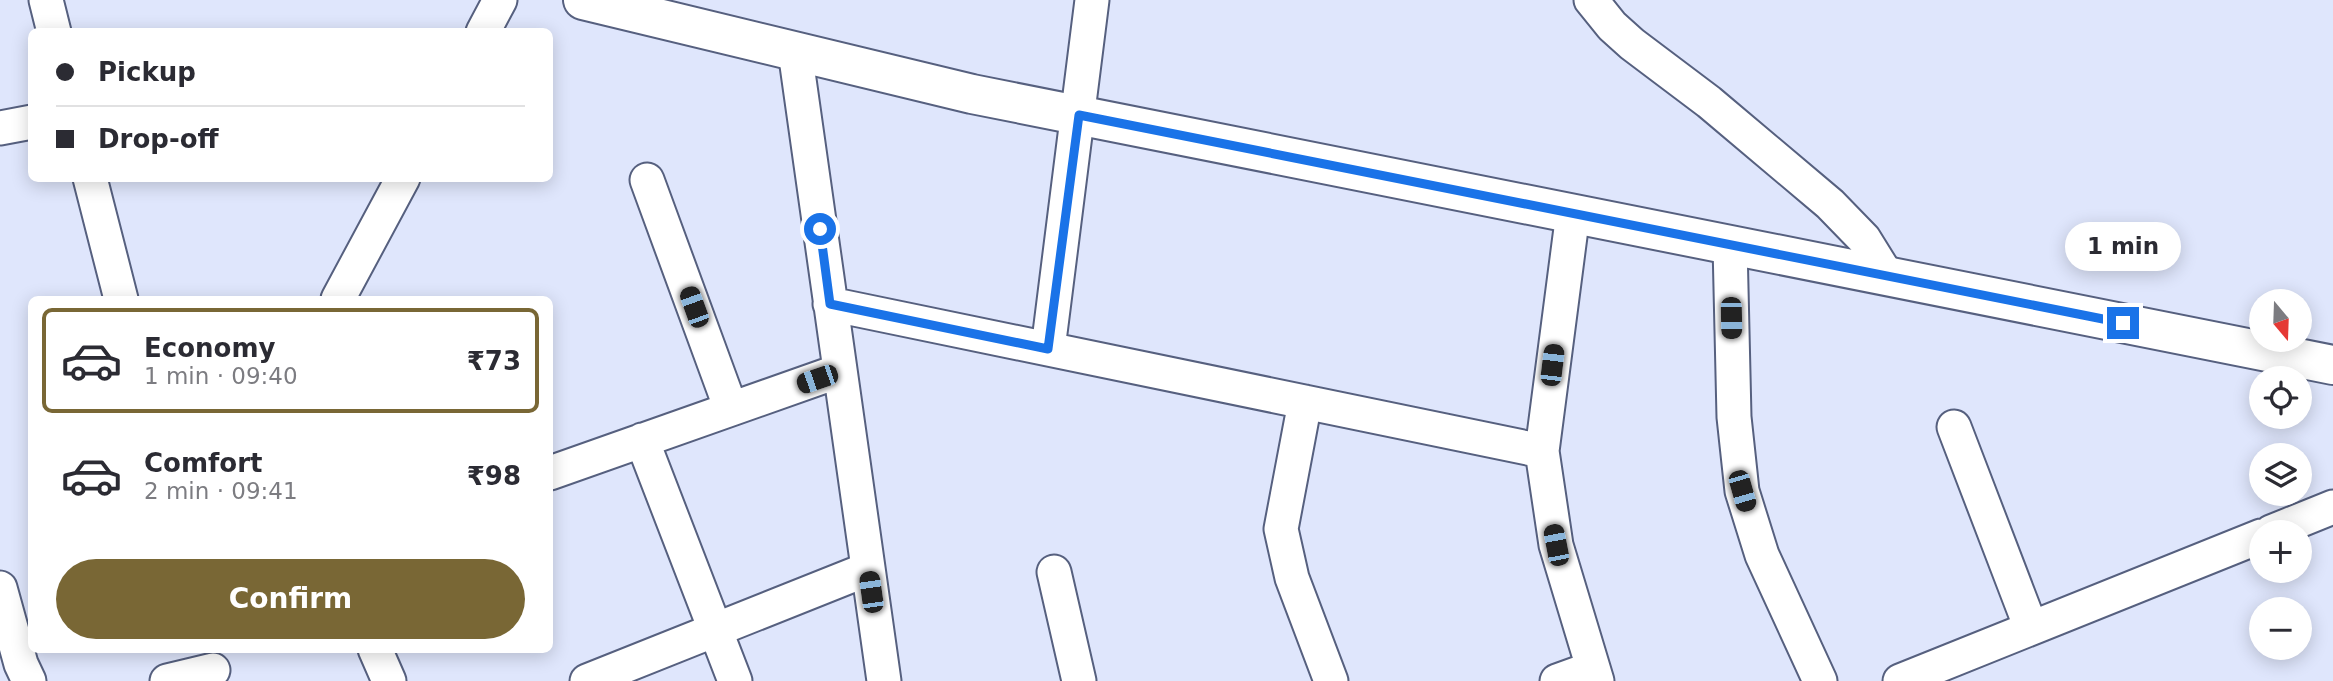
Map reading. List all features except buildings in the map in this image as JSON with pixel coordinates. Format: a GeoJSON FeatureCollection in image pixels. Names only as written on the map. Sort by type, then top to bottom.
{"type":"FeatureCollection","features":[{"type":"Feature","properties":{"kind":"main road"},"geometry":{"type":"LineString","coordinates":[[583,0],[634,6],[794,51],[972,94],[2333,365]]}},
{"type":"Feature","properties":{"kind":"street"},"geometry":{"type":"LineString","coordinates":[[46,0],[53,28]]}},
{"type":"Feature","properties":{"kind":"street"},"geometry":{"type":"LineString","coordinates":[[485,28],[500,0]]}},
{"type":"Feature","properties":{"kind":"street"},"geometry":{"type":"LineString","coordinates":[[1048,349],[1092,0]]}},
{"type":"Feature","properties":{"kind":"street"},"geometry":{"type":"LineString","coordinates":[[1591,0],[1612,26],[1632,44],[1709,102],[1830,204],[1864,239],[1887,276]]}},
{"type":"Feature","properties":{"kind":"street"},"geometry":{"type":"LineString","coordinates":[[794,51],[884,681]]}},
{"type":"Feature","properties":{"kind":"street"},"geometry":{"type":"LineString","coordinates":[[0,128],[28,123]]}},
{"type":"Feature","properties":{"kind":"street"},"geometry":{"type":"LineString","coordinates":[[647,180],[731,409]]}},
{"type":"Feature","properties":{"kind":"street"},"geometry":{"type":"LineString","coordinates":[[91,182],[120,296]]}},
{"type":"Feature","properties":{"kind":"street"},"geometry":{"type":"LineString","coordinates":[[345,296],[401,182]]}},
{"type":"Feature","properties":{"kind":"street"},"geometry":{"type":"LineString","coordinates":[[1557,681],[1595,674],[1556,545],[1542,451],[1573,213]]}},
{"type":"Feature","properties":{"kind":"street"},"geometry":{"type":"LineString","coordinates":[[1730,244],[1734,417],[1742,491],[1762,555],[1819,681]]}},
{"type":"Feature","properties":{"kind":"street"},"geometry":{"type":"LineString","coordinates":[[830,304],[1542,451]]}},
{"type":"Feature","properties":{"kind":"street"},"geometry":{"type":"LineString","coordinates":[[553,471],[839,371]]}},
{"type":"Feature","properties":{"kind":"street"},"geometry":{"type":"LineString","coordinates":[[1305,402],[1281,529],[1292,578],[1331,681]]}},
{"type":"Feature","properties":{"kind":"street"},"geometry":{"type":"LineString","coordinates":[[1954,427],[2031,628]]}},
{"type":"Feature","properties":{"kind":"street"},"geometry":{"type":"LineString","coordinates":[[642,440],[735,681]]}},
{"type":"Feature","properties":{"kind":"street"},"geometry":{"type":"LineString","coordinates":[[2300,520],[2333,507]]}},
{"type":"Feature","properties":{"kind":"street"},"geometry":{"type":"LineString","coordinates":[[1900,681],[2249,541]]}},
{"type":"Feature","properties":{"kind":"street"},"geometry":{"type":"LineString","coordinates":[[587,681],[868,569]]}},
{"type":"Feature","properties":{"kind":"street"},"geometry":{"type":"LineString","coordinates":[[1054,572],[1079,681]]}},
{"type":"Feature","properties":{"kind":"street"},"geometry":{"type":"LineString","coordinates":[[0,588],[21,664],[29,681]]}},
{"type":"Feature","properties":{"kind":"street"},"geometry":{"type":"LineString","coordinates":[[377,653],[389,681]]}},
{"type":"Feature","properties":{"kind":"street"},"geometry":{"type":"LineString","coordinates":[[167,681],[212,667]]}},
{"type":"Feature","properties":{"kind":"route"},"geometry":{"type":"LineString","coordinates":[[820,229],[830,304],[1048,349],[1079,115],[2123,323]]}}]}
